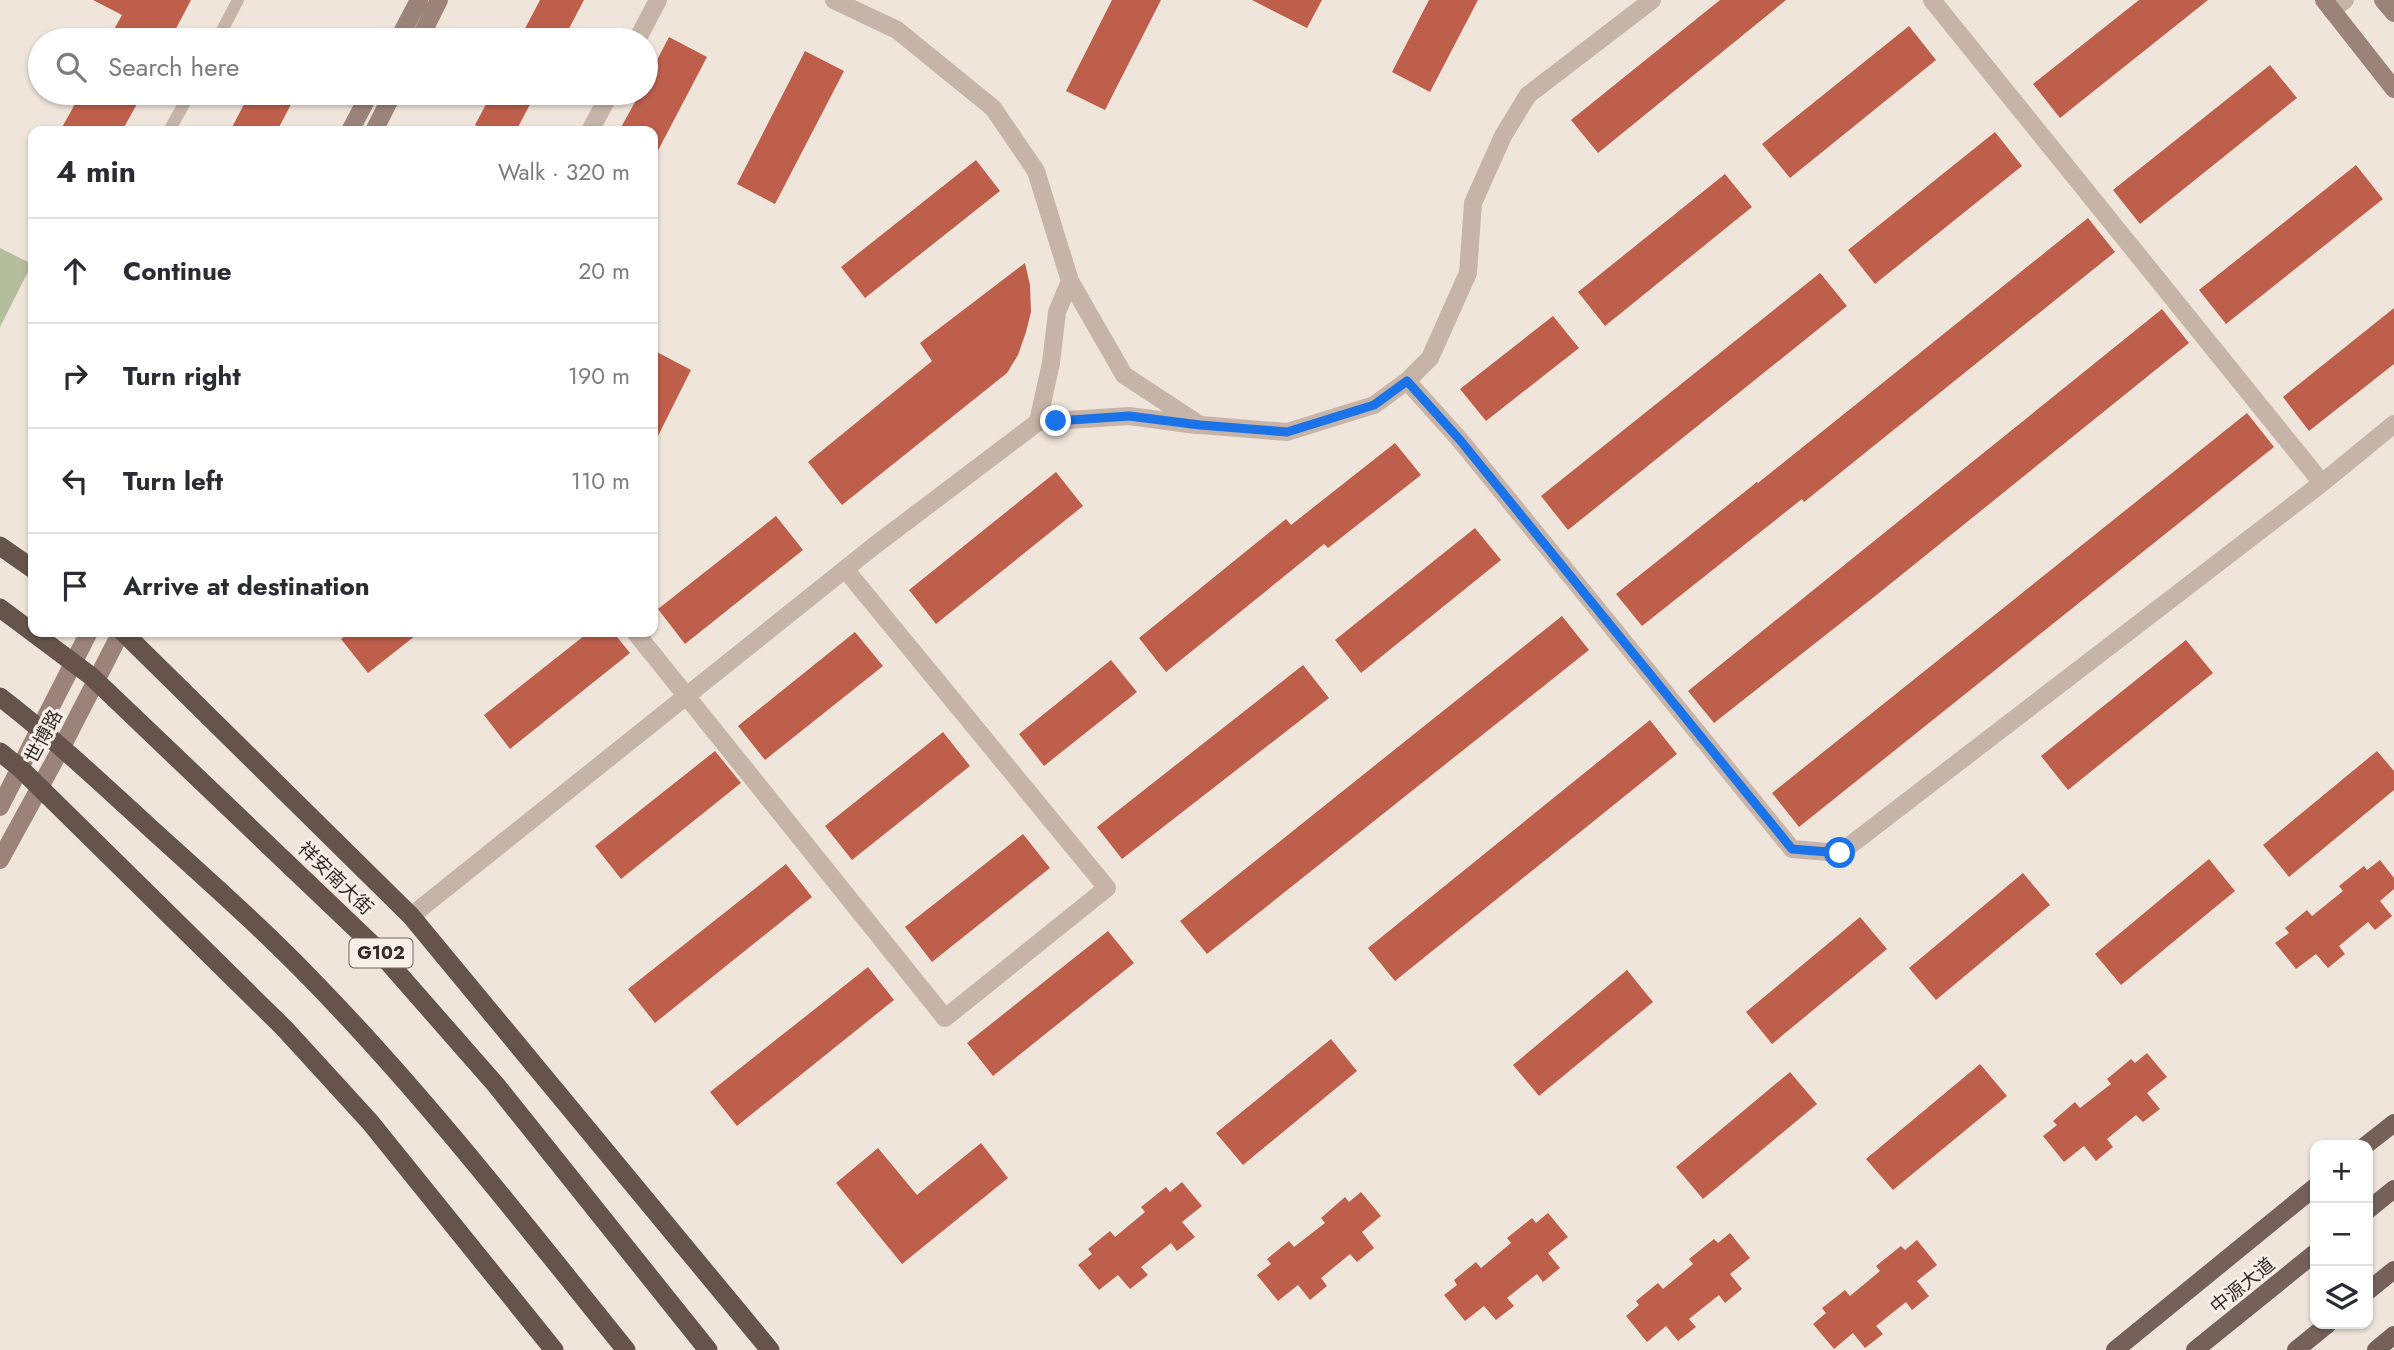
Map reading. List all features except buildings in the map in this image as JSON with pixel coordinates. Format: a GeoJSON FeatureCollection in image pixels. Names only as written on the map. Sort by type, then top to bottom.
{"type":"FeatureCollection","features":[{"type":"Feature","properties":{"kind":"highway"},"geometry":{"type":"LineString","coordinates":[[0,546],[28,566]]}},
{"type":"Feature","properties":{"kind":"highway","name":"祥安南大街"},"geometry":{"type":"LineString","coordinates":[[0,608],[28,629]]}},
{"type":"Feature","properties":{"kind":"highway","name":"祥安南大街"},"geometry":{"type":"LineString","coordinates":[[38,637],[95,680],[375,947],[496,1085],[708,1350]]}},
{"type":"Feature","properties":{"kind":"highway"},"geometry":{"type":"LineString","coordinates":[[127,637],[411,916],[770,1350]]}},
{"type":"Feature","properties":{"kind":"highway"},"geometry":{"type":"LineString","coordinates":[[0,697],[62,747],[250,919],[314,982],[476,1165],[626,1350]]}},
{"type":"Feature","properties":{"kind":"highway"},"geometry":{"type":"LineString","coordinates":[[0,752],[20,768],[285,1029],[362,1112],[554,1350]]}},
{"type":"Feature","properties":{"kind":"main road"},"geometry":{"type":"LineString","coordinates":[[404,28],[419,0]]}},
{"type":"Feature","properties":{"kind":"main road"},"geometry":{"type":"LineString","coordinates":[[425,28],[439,0]]}},
{"type":"Feature","properties":{"kind":"main road"},"geometry":{"type":"LineString","coordinates":[[2384,0],[2394,13]]}},
{"type":"Feature","properties":{"kind":"main road"},"geometry":{"type":"LineString","coordinates":[[2334,4],[2394,89]]}},
{"type":"Feature","properties":{"kind":"main road"},"geometry":{"type":"LineString","coordinates":[[353,126],[364,105]]}},
{"type":"Feature","properties":{"kind":"main road"},"geometry":{"type":"LineString","coordinates":[[376,126],[387,105]]}},
{"type":"Feature","properties":{"kind":"main road","name":"世博路"},"geometry":{"type":"LineString","coordinates":[[0,807],[86,637]]}},
{"type":"Feature","properties":{"kind":"main road","name":"世博路"},"geometry":{"type":"LineString","coordinates":[[0,860],[119,637]]}},
{"type":"Feature","properties":{"kind":"main road"},"geometry":{"type":"LineString","coordinates":[[2373,1140],[2394,1123]]}},
{"type":"Feature","properties":{"kind":"main road"},"geometry":{"type":"LineString","coordinates":[[2373,1206],[2394,1189]]}},
{"type":"Feature","properties":{"kind":"main road"},"geometry":{"type":"LineString","coordinates":[[2115,1350],[2310,1191]]}},
{"type":"Feature","properties":{"kind":"main road","name":"中源大道"},"geometry":{"type":"LineString","coordinates":[[2195,1350],[2310,1257]]}},
{"type":"Feature","properties":{"kind":"main road"},"geometry":{"type":"LineString","coordinates":[[2373,1287],[2394,1270]]}},
{"type":"Feature","properties":{"kind":"main road"},"geometry":{"type":"LineString","coordinates":[[2296,1350],[2322,1329]]}},
{"type":"Feature","properties":{"kind":"main road"},"geometry":{"type":"LineString","coordinates":[[2376,1350],[2394,1335]]}},
{"type":"Feature","properties":{"kind":"street"},"geometry":{"type":"LineString","coordinates":[[643,28],[658,0]]}},
{"type":"Feature","properties":{"kind":"street"},"geometry":{"type":"LineString","coordinates":[[835,0],[897,30],[993,107],[1035,171],[1070,281],[1124,375],[1200,425]]}},
{"type":"Feature","properties":{"kind":"street"},"geometry":{"type":"LineString","coordinates":[[411,916],[845,569],[1038,422],[1129,416],[1287,432],[1374,405],[1407,381],[1430,358],[1468,273],[1473,203],[1503,136],[1528,95],[1652,0]]}},
{"type":"Feature","properties":{"kind":"street"},"geometry":{"type":"LineString","coordinates":[[1932,0],[2322,482]]}},
{"type":"Feature","properties":{"kind":"street"},"geometry":{"type":"LineString","coordinates":[[593,126],[604,105]]}},
{"type":"Feature","properties":{"kind":"street"},"geometry":{"type":"LineString","coordinates":[[1038,422],[1051,363],[1057,312],[1070,281]]}},
{"type":"Feature","properties":{"kind":"street"},"geometry":{"type":"LineString","coordinates":[[1407,381],[1460,440],[1792,849],[1840,853],[2394,424]]}},
{"type":"Feature","properties":{"kind":"street"},"geometry":{"type":"LineString","coordinates":[[639,637],[945,1018],[1107,888],[845,569]]}},
{"type":"Feature","properties":{"kind":"lane"},"geometry":{"type":"LineString","coordinates":[[224,28],[239,0]]}},
{"type":"Feature","properties":{"kind":"lane"},"geometry":{"type":"LineString","coordinates":[[172,126],[183,105]]}},
{"type":"Feature","properties":{"kind":"green space"},"geometry":{"type":"Polygon","coordinates":[[[0,248],[28,262],[28,272],[0,327],[0,248]]]}},
{"type":"Feature","properties":{"kind":"route"},"geometry":{"type":"LineString","coordinates":[[1056,421],[1129,416],[1287,432],[1374,405],[1407,381],[1460,440],[1792,849],[1840,853]]}}]}
